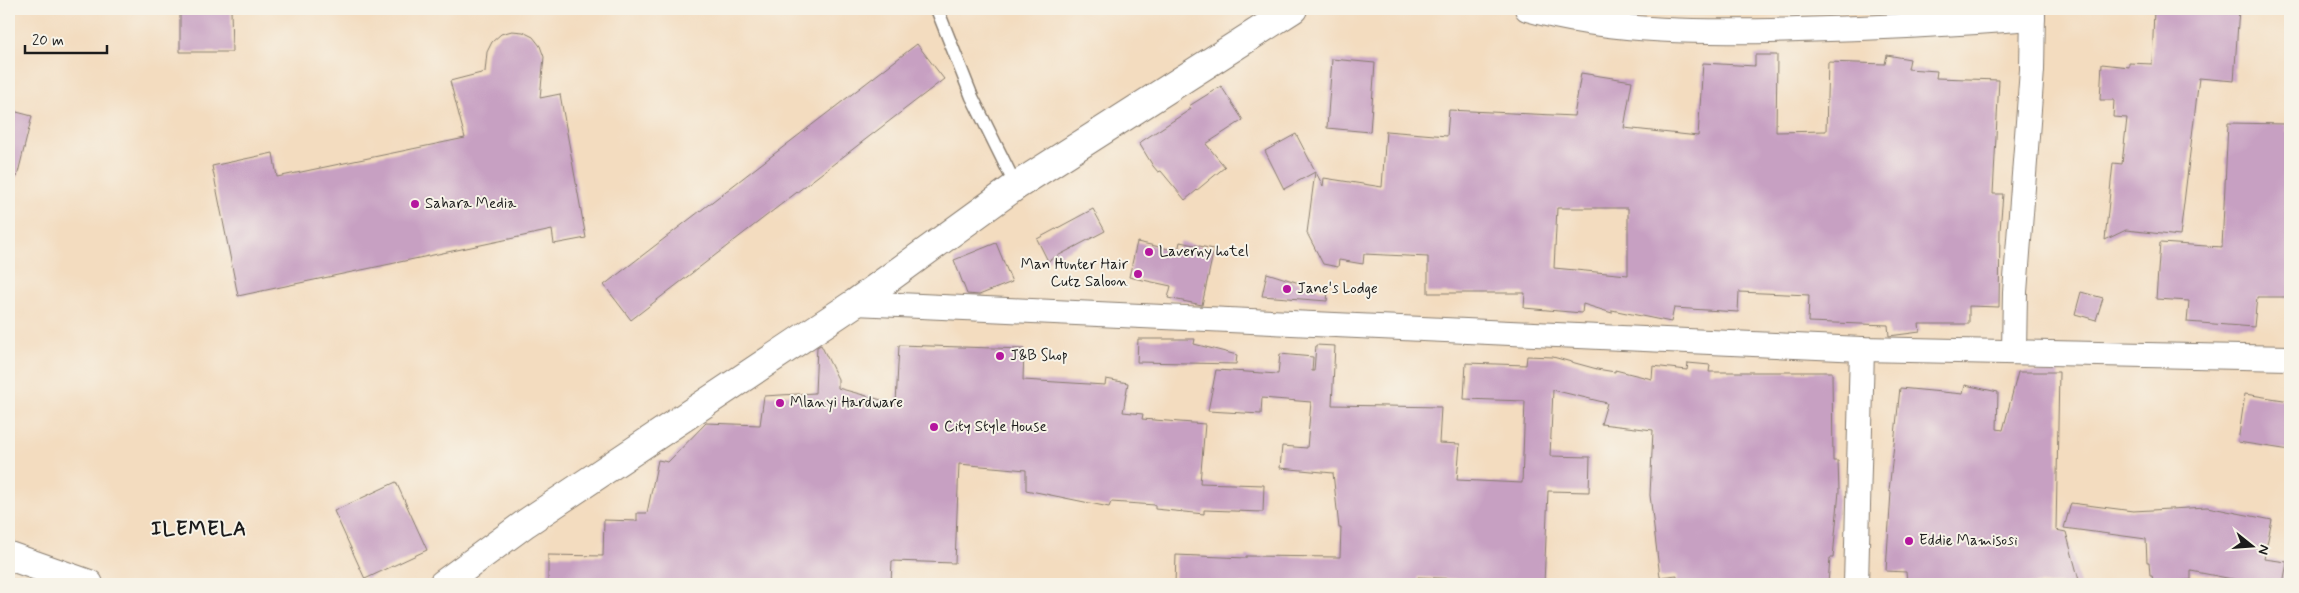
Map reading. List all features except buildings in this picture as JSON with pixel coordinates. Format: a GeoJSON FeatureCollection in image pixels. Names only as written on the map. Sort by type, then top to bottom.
{"type":"FeatureCollection","features":[{"type":"Feature","properties":{"kind":"street"},"geometry":{"type":"LineString","coordinates":[[443,584],[526,523],[855,303],[1016,186],[1292,9]]}},
{"type":"Feature","properties":{"kind":"street"},"geometry":{"type":"LineString","coordinates":[[1527,9],[1608,24],[1688,31],[1842,29],[2033,14],[2029,114],[2015,292],[2014,352]]}},
{"type":"Feature","properties":{"kind":"street"},"geometry":{"type":"LineString","coordinates":[[855,303],[1862,349],[2290,358]]}},
{"type":"Feature","properties":{"kind":"street"},"geometry":{"type":"LineString","coordinates":[[1856,584],[1862,349]]}},
{"type":"Feature","properties":{"kind":"street"},"geometry":{"type":"LineString","coordinates":[[9,556],[89,584]]}},
{"type":"Feature","properties":{"kind":"lane"},"geometry":{"type":"LineString","coordinates":[[937,9],[972,97],[1016,186]]}},
{"type":"Feature","properties":{"kind":"place","name":"Sahara Media"},"geometry":{"type":"Point","coordinates":[415,204]}},
{"type":"Feature","properties":{"kind":"place","name":"Laverny hotel"},"geometry":{"type":"Point","coordinates":[1149,252]}},
{"type":"Feature","properties":{"kind":"place","name":"Man Hunter Hair Cutz Saloon"},"geometry":{"type":"Point","coordinates":[1138,274]}},
{"type":"Feature","properties":{"kind":"place","name":"Jane's Lodge"},"geometry":{"type":"Point","coordinates":[1287,289]}},
{"type":"Feature","properties":{"kind":"place","name":"J&B Shop"},"geometry":{"type":"Point","coordinates":[1000,356]}},
{"type":"Feature","properties":{"kind":"place","name":"Mlanyi Hardware"},"geometry":{"type":"Point","coordinates":[780,403]}},
{"type":"Feature","properties":{"kind":"place","name":"City Style House"},"geometry":{"type":"Point","coordinates":[934,427]}},
{"type":"Feature","properties":{"kind":"place","name":"Eddie Mamisosi"},"geometry":{"type":"Point","coordinates":[1909,541]}},
{"type":"Feature","properties":{"kind":"district","name":"ILEMELA"},"geometry":{"type":"Point","coordinates":[199,529]}}]}
